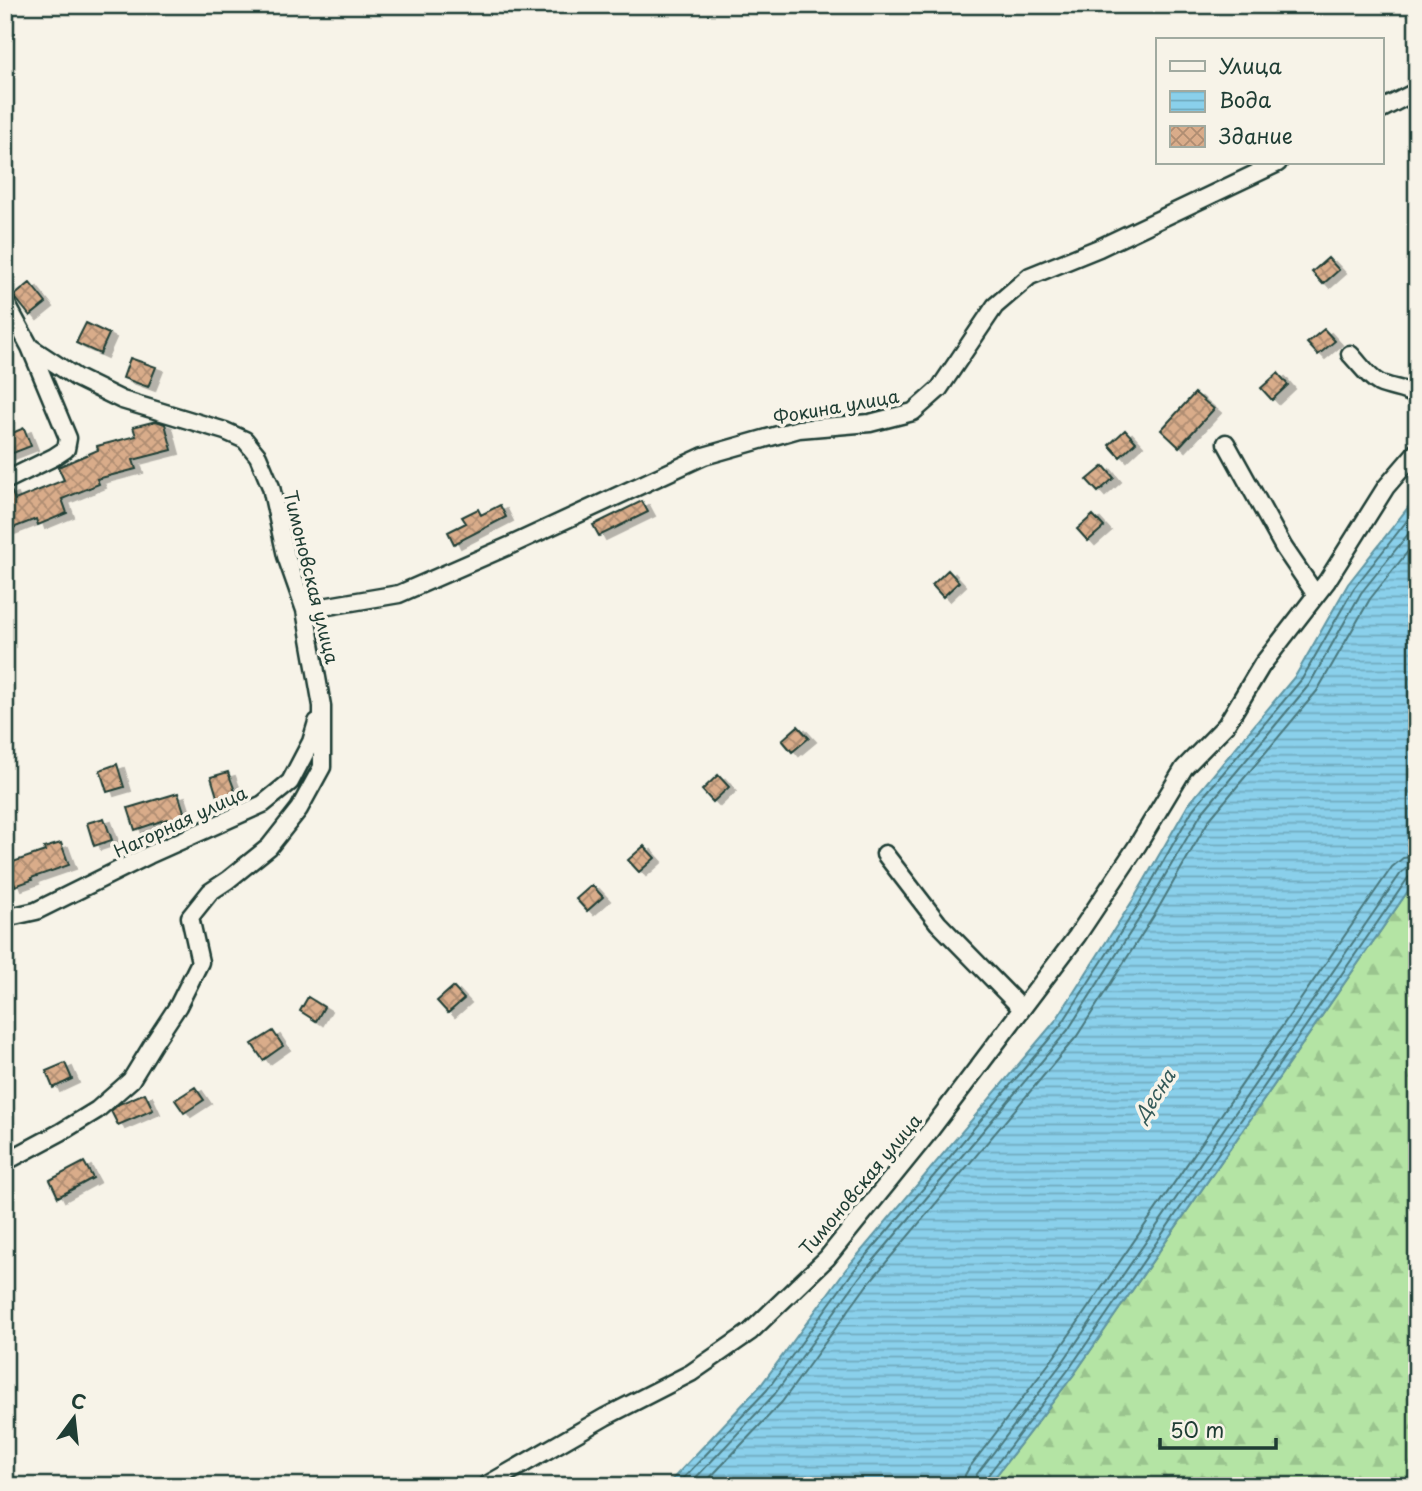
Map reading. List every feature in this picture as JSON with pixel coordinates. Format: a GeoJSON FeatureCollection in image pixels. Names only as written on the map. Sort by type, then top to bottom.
{"type":"FeatureCollection","features":[{"type":"Feature","properties":{"kind":"street"},"geometry":{"type":"LineString","coordinates":[[1384,108],[1417,91]]}},
{"type":"Feature","properties":{"kind":"street","name":"Фокина улица"},"geometry":{"type":"LineString","coordinates":[[304,610],[399,594],[704,456],[799,429],[870,423],[913,411],[939,389],[995,306],[1030,276],[1099,248],[1276,164]]}},
{"type":"Feature","properties":{"kind":"street"},"geometry":{"type":"LineString","coordinates":[[5,301],[30,347],[68,438],[66,449],[5,481]]}},
{"type":"Feature","properties":{"kind":"street","name":"Тимоновская улица"},"geometry":{"type":"LineString","coordinates":[[5,1161],[97,1110],[131,1080],[178,1006],[200,962],[190,917],[210,892],[269,847],[299,809],[322,767],[322,706],[304,610],[286,556],[271,487],[258,456],[245,440],[225,430],[122,400],[78,378],[30,347]]}},
{"type":"Feature","properties":{"kind":"street"},"geometry":{"type":"LineString","coordinates":[[1350,354],[1376,381],[1410,391],[1417,397]]}},
{"type":"Feature","properties":{"kind":"street"},"geometry":{"type":"LineString","coordinates":[[1226,443],[1284,548],[1316,595]]}},
{"type":"Feature","properties":{"kind":"street","name":"Тимоновская улица"},"geometry":{"type":"LineString","coordinates":[[485,1486],[605,1417],[691,1373],[750,1332],[827,1258],[929,1132],[1077,936],[1137,846],[1184,768],[1226,724],[1262,665],[1327,581],[1386,487],[1417,451]]}},
{"type":"Feature","properties":{"kind":"street","name":"Нагорная улица"},"geometry":{"type":"LineString","coordinates":[[5,918],[36,911],[149,855],[263,804],[290,782],[311,743],[322,706]]}},
{"type":"Feature","properties":{"kind":"street"},"geometry":{"type":"LineString","coordinates":[[885,855],[938,923],[1022,1009]]}},
{"type":"Feature","properties":{"kind":"green space"},"geometry":{"type":"Polygon","coordinates":[[[1417,878],[1417,1486],[988,1486],[1075,1373],[1417,878]]]}},
{"type":"Feature","properties":{"kind":"water","name":"Десна"},"geometry":{"type":"Polygon","coordinates":[[[1417,496],[1417,878],[1075,1373],[988,1486],[666,1486],[761,1385],[846,1269],[1056,1020],[1133,900],[1188,805],[1296,675],[1348,584],[1417,496]]]}},
{"type":"Feature","properties":{"kind":"building"},"geometry":{"type":"Polygon","coordinates":[[[1328,258],[1339,270],[1323,284],[1312,272],[1328,258]]]}},
{"type":"Feature","properties":{"kind":"building"},"geometry":{"type":"Polygon","coordinates":[[[30,283],[46,303],[30,316],[14,296],[30,283]]]}},
{"type":"Feature","properties":{"kind":"building"},"geometry":{"type":"Polygon","coordinates":[[[86,323],[109,334],[100,354],[76,343],[86,323]]]}},
{"type":"Feature","properties":{"kind":"building"},"geometry":{"type":"Polygon","coordinates":[[[1324,329],[1335,341],[1318,355],[1307,343],[1324,329]]]}},
{"type":"Feature","properties":{"kind":"building"},"geometry":{"type":"Polygon","coordinates":[[[130,358],[156,367],[148,387],[123,378],[130,358]]]}},
{"type":"Feature","properties":{"kind":"building"},"geometry":{"type":"Polygon","coordinates":[[[1278,373],[1288,385],[1272,400],[1261,388],[1278,373]]]}},
{"type":"Feature","properties":{"kind":"building"},"geometry":{"type":"Polygon","coordinates":[[[1195,393],[1214,409],[1179,447],[1161,430],[1195,393]]]}},
{"type":"Feature","properties":{"kind":"building"},"geometry":{"type":"Polygon","coordinates":[[[156,421],[165,424],[172,450],[133,460],[136,469],[97,479],[99,484],[62,499],[67,513],[38,525],[36,519],[5,531],[5,491],[11,490],[15,500],[64,480],[58,467],[98,450],[97,446],[136,436],[133,427],[156,421]]]}},
{"type":"Feature","properties":{"kind":"building"},"geometry":{"type":"Polygon","coordinates":[[[24,428],[31,446],[5,456],[5,436],[24,428]]]}},
{"type":"Feature","properties":{"kind":"building"},"geometry":{"type":"Polygon","coordinates":[[[1125,430],[1136,442],[1120,457],[1109,445],[1125,430]]]}},
{"type":"Feature","properties":{"kind":"building"},"geometry":{"type":"Polygon","coordinates":[[[1104,466],[1114,478],[1098,492],[1087,480],[1104,466]]]}},
{"type":"Feature","properties":{"kind":"building"},"geometry":{"type":"Polygon","coordinates":[[[642,501],[648,512],[599,536],[593,525],[642,501]]]}},
{"type":"Feature","properties":{"kind":"building"},"geometry":{"type":"Polygon","coordinates":[[[500,505],[506,517],[454,544],[448,532],[466,523],[462,517],[478,509],[481,515],[500,505]]]}},
{"type":"Feature","properties":{"kind":"building"},"geometry":{"type":"Polygon","coordinates":[[[1093,515],[1104,527],[1088,541],[1077,529],[1093,515]]]}},
{"type":"Feature","properties":{"kind":"building"},"geometry":{"type":"Polygon","coordinates":[[[948,570],[959,582],[943,597],[932,585],[948,570]]]}},
{"type":"Feature","properties":{"kind":"building"},"geometry":{"type":"Polygon","coordinates":[[[798,726],[809,738],[792,752],[782,740],[798,726]]]}},
{"type":"Feature","properties":{"kind":"building"},"geometry":{"type":"Polygon","coordinates":[[[117,764],[124,787],[107,792],[100,770],[117,764]]]}},
{"type":"Feature","properties":{"kind":"building"},"geometry":{"type":"Polygon","coordinates":[[[228,772],[236,794],[218,800],[211,777],[228,772]]]}},
{"type":"Feature","properties":{"kind":"building"},"geometry":{"type":"Polygon","coordinates":[[[718,775],[729,787],[713,802],[702,790],[718,775]]]}},
{"type":"Feature","properties":{"kind":"building"},"geometry":{"type":"Polygon","coordinates":[[[178,793],[185,815],[135,830],[128,808],[178,793]]]}},
{"type":"Feature","properties":{"kind":"building"},"geometry":{"type":"Polygon","coordinates":[[[104,818],[112,840],[94,846],[87,823],[104,818]]]}},
{"type":"Feature","properties":{"kind":"building"},"geometry":{"type":"Polygon","coordinates":[[[61,843],[69,865],[15,886],[7,864],[61,843]]]}},
{"type":"Feature","properties":{"kind":"building"},"geometry":{"type":"Polygon","coordinates":[[[644,846],[655,858],[639,872],[628,860],[644,846]]]}},
{"type":"Feature","properties":{"kind":"building"},"geometry":{"type":"Polygon","coordinates":[[[592,885],[603,897],[587,911],[576,899],[592,885]]]}},
{"type":"Feature","properties":{"kind":"building"},"geometry":{"type":"Polygon","coordinates":[[[453,987],[464,999],[448,1013],[437,1001],[453,987]]]}},
{"type":"Feature","properties":{"kind":"building"},"geometry":{"type":"Polygon","coordinates":[[[308,997],[324,1007],[316,1021],[300,1011],[308,997]]]}},
{"type":"Feature","properties":{"kind":"building"},"geometry":{"type":"Polygon","coordinates":[[[273,1031],[283,1046],[263,1060],[252,1044],[273,1031]]]}},
{"type":"Feature","properties":{"kind":"building"},"geometry":{"type":"Polygon","coordinates":[[[65,1063],[72,1079],[53,1088],[46,1071],[65,1063]]]}},
{"type":"Feature","properties":{"kind":"building"},"geometry":{"type":"Polygon","coordinates":[[[195,1087],[204,1100],[184,1113],[175,1100],[195,1087]]]}},
{"type":"Feature","properties":{"kind":"building"},"geometry":{"type":"Polygon","coordinates":[[[145,1093],[153,1110],[118,1125],[111,1111],[119,1104],[145,1093]]]}},
{"type":"Feature","properties":{"kind":"building"},"geometry":{"type":"Polygon","coordinates":[[[84,1162],[93,1178],[58,1197],[50,1180],[84,1162]]]}}]}
